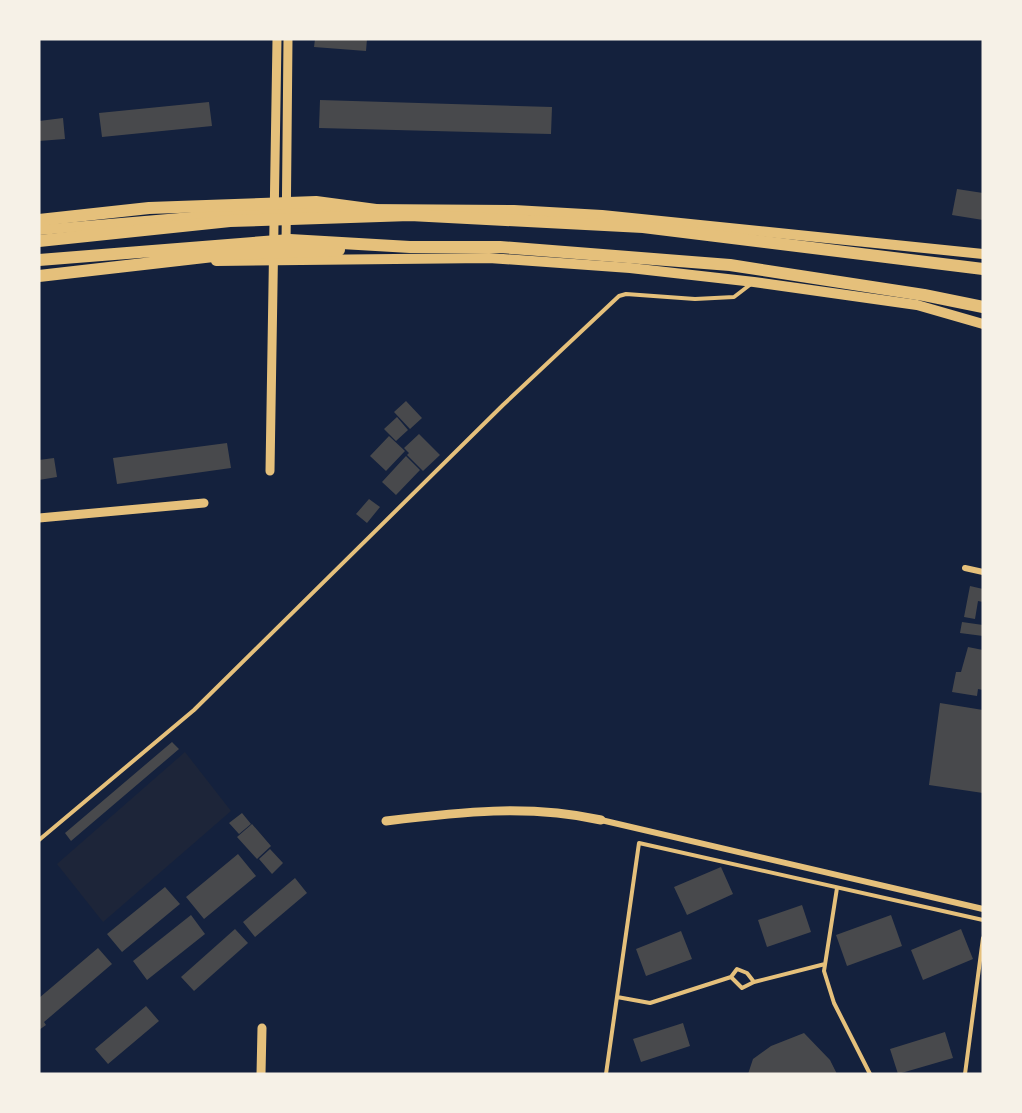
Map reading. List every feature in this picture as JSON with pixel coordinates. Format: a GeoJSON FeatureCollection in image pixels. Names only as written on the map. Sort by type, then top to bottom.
{"type":"FeatureCollection","features":[{"type":"Feature","properties":{"kind":"highway"},"geometry":{"type":"LineString","coordinates":[[39,220],[148,208],[316,202],[410,215]]}},
{"type":"Feature","properties":{"kind":"highway"},"geometry":{"type":"LineString","coordinates":[[39,241],[230,221],[410,215],[643,227],[983,268]]}},
{"type":"Feature","properties":{"kind":"highway"},"geometry":{"type":"LineString","coordinates":[[39,260],[290,240],[410,247]]}},
{"type":"Feature","properties":{"kind":"highway"},"geometry":{"type":"LineString","coordinates":[[39,276],[231,254],[410,247],[500,247],[730,266],[924,295],[983,307]]}},
{"type":"Feature","properties":{"kind":"highway"},"geometry":{"type":"LineString","coordinates":[[924,295],[983,315]]}},
{"type":"Feature","properties":{"kind":"main road"},"geometry":{"type":"LineString","coordinates":[[39,230],[279,210],[514,210],[602,215],[983,254]]}},
{"type":"Feature","properties":{"kind":"main road"},"geometry":{"type":"LineString","coordinates":[[39,270],[94,264],[286,258],[489,258],[754,282],[917,305],[983,324]]}},
{"type":"Feature","properties":{"kind":"street"},"geometry":{"type":"LineString","coordinates":[[277,39],[279,210],[286,258]]}},
{"type":"Feature","properties":{"kind":"street"},"geometry":{"type":"LineString","coordinates":[[270,471],[274,259],[279,210],[288,39]]}},
{"type":"Feature","properties":{"kind":"street"},"geometry":{"type":"LineString","coordinates":[[39,518],[204,503]]}},
{"type":"Feature","properties":{"kind":"street"},"geometry":{"type":"LineString","coordinates":[[965,568],[983,572]]}},
{"type":"Feature","properties":{"kind":"street"},"geometry":{"type":"LineString","coordinates":[[386,821],[481,809],[565,812],[983,909]]}},
{"type":"Feature","properties":{"kind":"street"},"geometry":{"type":"LineString","coordinates":[[261,1074],[262,1028]]}},
{"type":"Feature","properties":{"kind":"lane"},"geometry":{"type":"LineString","coordinates":[[39,840],[194,710],[503,405],[619,296],[695,299],[734,297],[742,294],[754,282]]}},
{"type":"Feature","properties":{"kind":"lane"},"geometry":{"type":"LineString","coordinates":[[606,1074],[639,843],[983,921]]}},
{"type":"Feature","properties":{"kind":"lane"},"geometry":{"type":"LineString","coordinates":[[837,888],[824,971],[834,1003],[870,1074]]}},
{"type":"Feature","properties":{"kind":"lane"},"geometry":{"type":"LineString","coordinates":[[965,1074],[983,938]]}},
{"type":"Feature","properties":{"kind":"lane"},"geometry":{"type":"LineString","coordinates":[[731,977],[742,988],[754,982],[825,964]]}},
{"type":"Feature","properties":{"kind":"lane"},"geometry":{"type":"LineString","coordinates":[[617,997],[650,1003],[731,977],[737,969],[747,973],[754,982]]}},
{"type":"Feature","properties":{"kind":"shaded area"},"geometry":{"type":"Polygon","coordinates":[[[185,752],[231,811],[103,922],[57,864],[185,752]]]}},
{"type":"Feature","properties":{"kind":"building"},"geometry":{"type":"Polygon","coordinates":[[[315,39],[367,39],[366,51],[314,47],[315,39]]]}},
{"type":"Feature","properties":{"kind":"building"},"geometry":{"type":"Polygon","coordinates":[[[320,100],[552,107],[551,134],[319,128],[320,100]]]}},
{"type":"Feature","properties":{"kind":"building"},"geometry":{"type":"Polygon","coordinates":[[[209,102],[212,126],[102,137],[99,113],[209,102]]]}},
{"type":"Feature","properties":{"kind":"building"},"geometry":{"type":"Polygon","coordinates":[[[63,118],[65,139],[39,141],[39,121],[63,118]]]}},
{"type":"Feature","properties":{"kind":"building"},"geometry":{"type":"Polygon","coordinates":[[[957,189],[983,193],[983,220],[952,215],[957,189]]]}},
{"type":"Feature","properties":{"kind":"building"},"geometry":{"type":"Polygon","coordinates":[[[406,401],[422,418],[410,429],[394,412],[406,401]]]}},
{"type":"Feature","properties":{"kind":"building"},"geometry":{"type":"Polygon","coordinates":[[[397,417],[408,430],[396,441],[384,429],[397,417]]]}},
{"type":"Feature","properties":{"kind":"building"},"geometry":{"type":"Polygon","coordinates":[[[419,434],[440,455],[423,471],[407,455],[409,453],[404,448],[419,434]]]}},
{"type":"Feature","properties":{"kind":"building"},"geometry":{"type":"Polygon","coordinates":[[[389,436],[405,451],[386,471],[370,456],[389,436]]]}},
{"type":"Feature","properties":{"kind":"building"},"geometry":{"type":"Polygon","coordinates":[[[227,443],[231,468],[117,484],[113,458],[227,443]]]}},
{"type":"Feature","properties":{"kind":"building"},"geometry":{"type":"Polygon","coordinates":[[[406,456],[420,470],[396,495],[382,482],[406,456]]]}},
{"type":"Feature","properties":{"kind":"building"},"geometry":{"type":"Polygon","coordinates":[[[54,458],[57,477],[39,480],[39,460],[54,458]]]}},
{"type":"Feature","properties":{"kind":"building"},"geometry":{"type":"Polygon","coordinates":[[[369,499],[380,507],[367,523],[356,514],[369,499]]]}},
{"type":"Feature","properties":{"kind":"building"},"geometry":{"type":"Polygon","coordinates":[[[970,586],[983,589],[983,602],[978,601],[975,619],[964,617],[970,586]]]}},
{"type":"Feature","properties":{"kind":"building"},"geometry":{"type":"Polygon","coordinates":[[[962,622],[983,625],[983,636],[960,633],[962,622]]]}},
{"type":"Feature","properties":{"kind":"building"},"geometry":{"type":"Polygon","coordinates":[[[968,647],[983,650],[983,690],[978,689],[977,696],[952,692],[956,672],[961,672],[968,647]]]}},
{"type":"Feature","properties":{"kind":"building"},"geometry":{"type":"Polygon","coordinates":[[[940,703],[983,710],[983,793],[929,785],[940,703]]]}},
{"type":"Feature","properties":{"kind":"building"},"geometry":{"type":"Polygon","coordinates":[[[172,742],[179,749],[71,841],[65,833],[172,742]]]}},
{"type":"Feature","properties":{"kind":"building"},"geometry":{"type":"Polygon","coordinates":[[[242,813],[251,824],[239,834],[229,823],[242,813]]]}},
{"type":"Feature","properties":{"kind":"building"},"geometry":{"type":"Polygon","coordinates":[[[252,824],[271,846],[257,859],[237,837],[252,824]]]}},
{"type":"Feature","properties":{"kind":"building"},"geometry":{"type":"Polygon","coordinates":[[[270,849],[283,863],[272,874],[259,859],[270,849]]]}},
{"type":"Feature","properties":{"kind":"building"},"geometry":{"type":"Polygon","coordinates":[[[238,854],[256,876],[204,919],[186,897],[238,854]]]}},
{"type":"Feature","properties":{"kind":"building"},"geometry":{"type":"Polygon","coordinates":[[[721,867],[733,894],[687,915],[674,887],[721,867]]]}},
{"type":"Feature","properties":{"kind":"building"},"geometry":{"type":"Polygon","coordinates":[[[295,878],[307,893],[255,937],[243,922],[295,878]]]}},
{"type":"Feature","properties":{"kind":"building"},"geometry":{"type":"Polygon","coordinates":[[[165,887],[180,904],[122,952],[107,934],[165,887]]]}},
{"type":"Feature","properties":{"kind":"building"},"geometry":{"type":"Polygon","coordinates":[[[802,905],[811,932],[767,947],[758,920],[802,905]]]}},
{"type":"Feature","properties":{"kind":"building"},"geometry":{"type":"Polygon","coordinates":[[[191,915],[205,934],[147,980],[133,961],[191,915]]]}},
{"type":"Feature","properties":{"kind":"building"},"geometry":{"type":"Polygon","coordinates":[[[891,915],[902,946],[847,966],[836,935],[891,915]]]}},
{"type":"Feature","properties":{"kind":"building"},"geometry":{"type":"Polygon","coordinates":[[[235,929],[248,943],[194,991],[181,977],[235,929]]]}},
{"type":"Feature","properties":{"kind":"building"},"geometry":{"type":"Polygon","coordinates":[[[961,929],[973,959],[923,980],[911,950],[961,929]]]}},
{"type":"Feature","properties":{"kind":"building"},"geometry":{"type":"Polygon","coordinates":[[[681,931],[692,959],[646,976],[636,949],[681,931]]]}},
{"type":"Feature","properties":{"kind":"building"},"geometry":{"type":"Polygon","coordinates":[[[98,948],[112,964],[44,1022],[46,1025],[39,1030],[39,998],[98,948]]]}},
{"type":"Feature","properties":{"kind":"building"},"geometry":{"type":"Polygon","coordinates":[[[146,1006],[159,1021],[108,1064],[95,1049],[146,1006]]]}},
{"type":"Feature","properties":{"kind":"building"},"geometry":{"type":"Polygon","coordinates":[[[683,1023],[690,1046],[641,1062],[633,1039],[683,1023]]]}},
{"type":"Feature","properties":{"kind":"building"},"geometry":{"type":"Polygon","coordinates":[[[945,1032],[953,1058],[898,1074],[890,1049],[945,1032]]]}},
{"type":"Feature","properties":{"kind":"building"},"geometry":{"type":"Polygon","coordinates":[[[804,1033],[830,1060],[837,1074],[748,1074],[753,1059],[771,1046],[804,1033]]]}}]}
